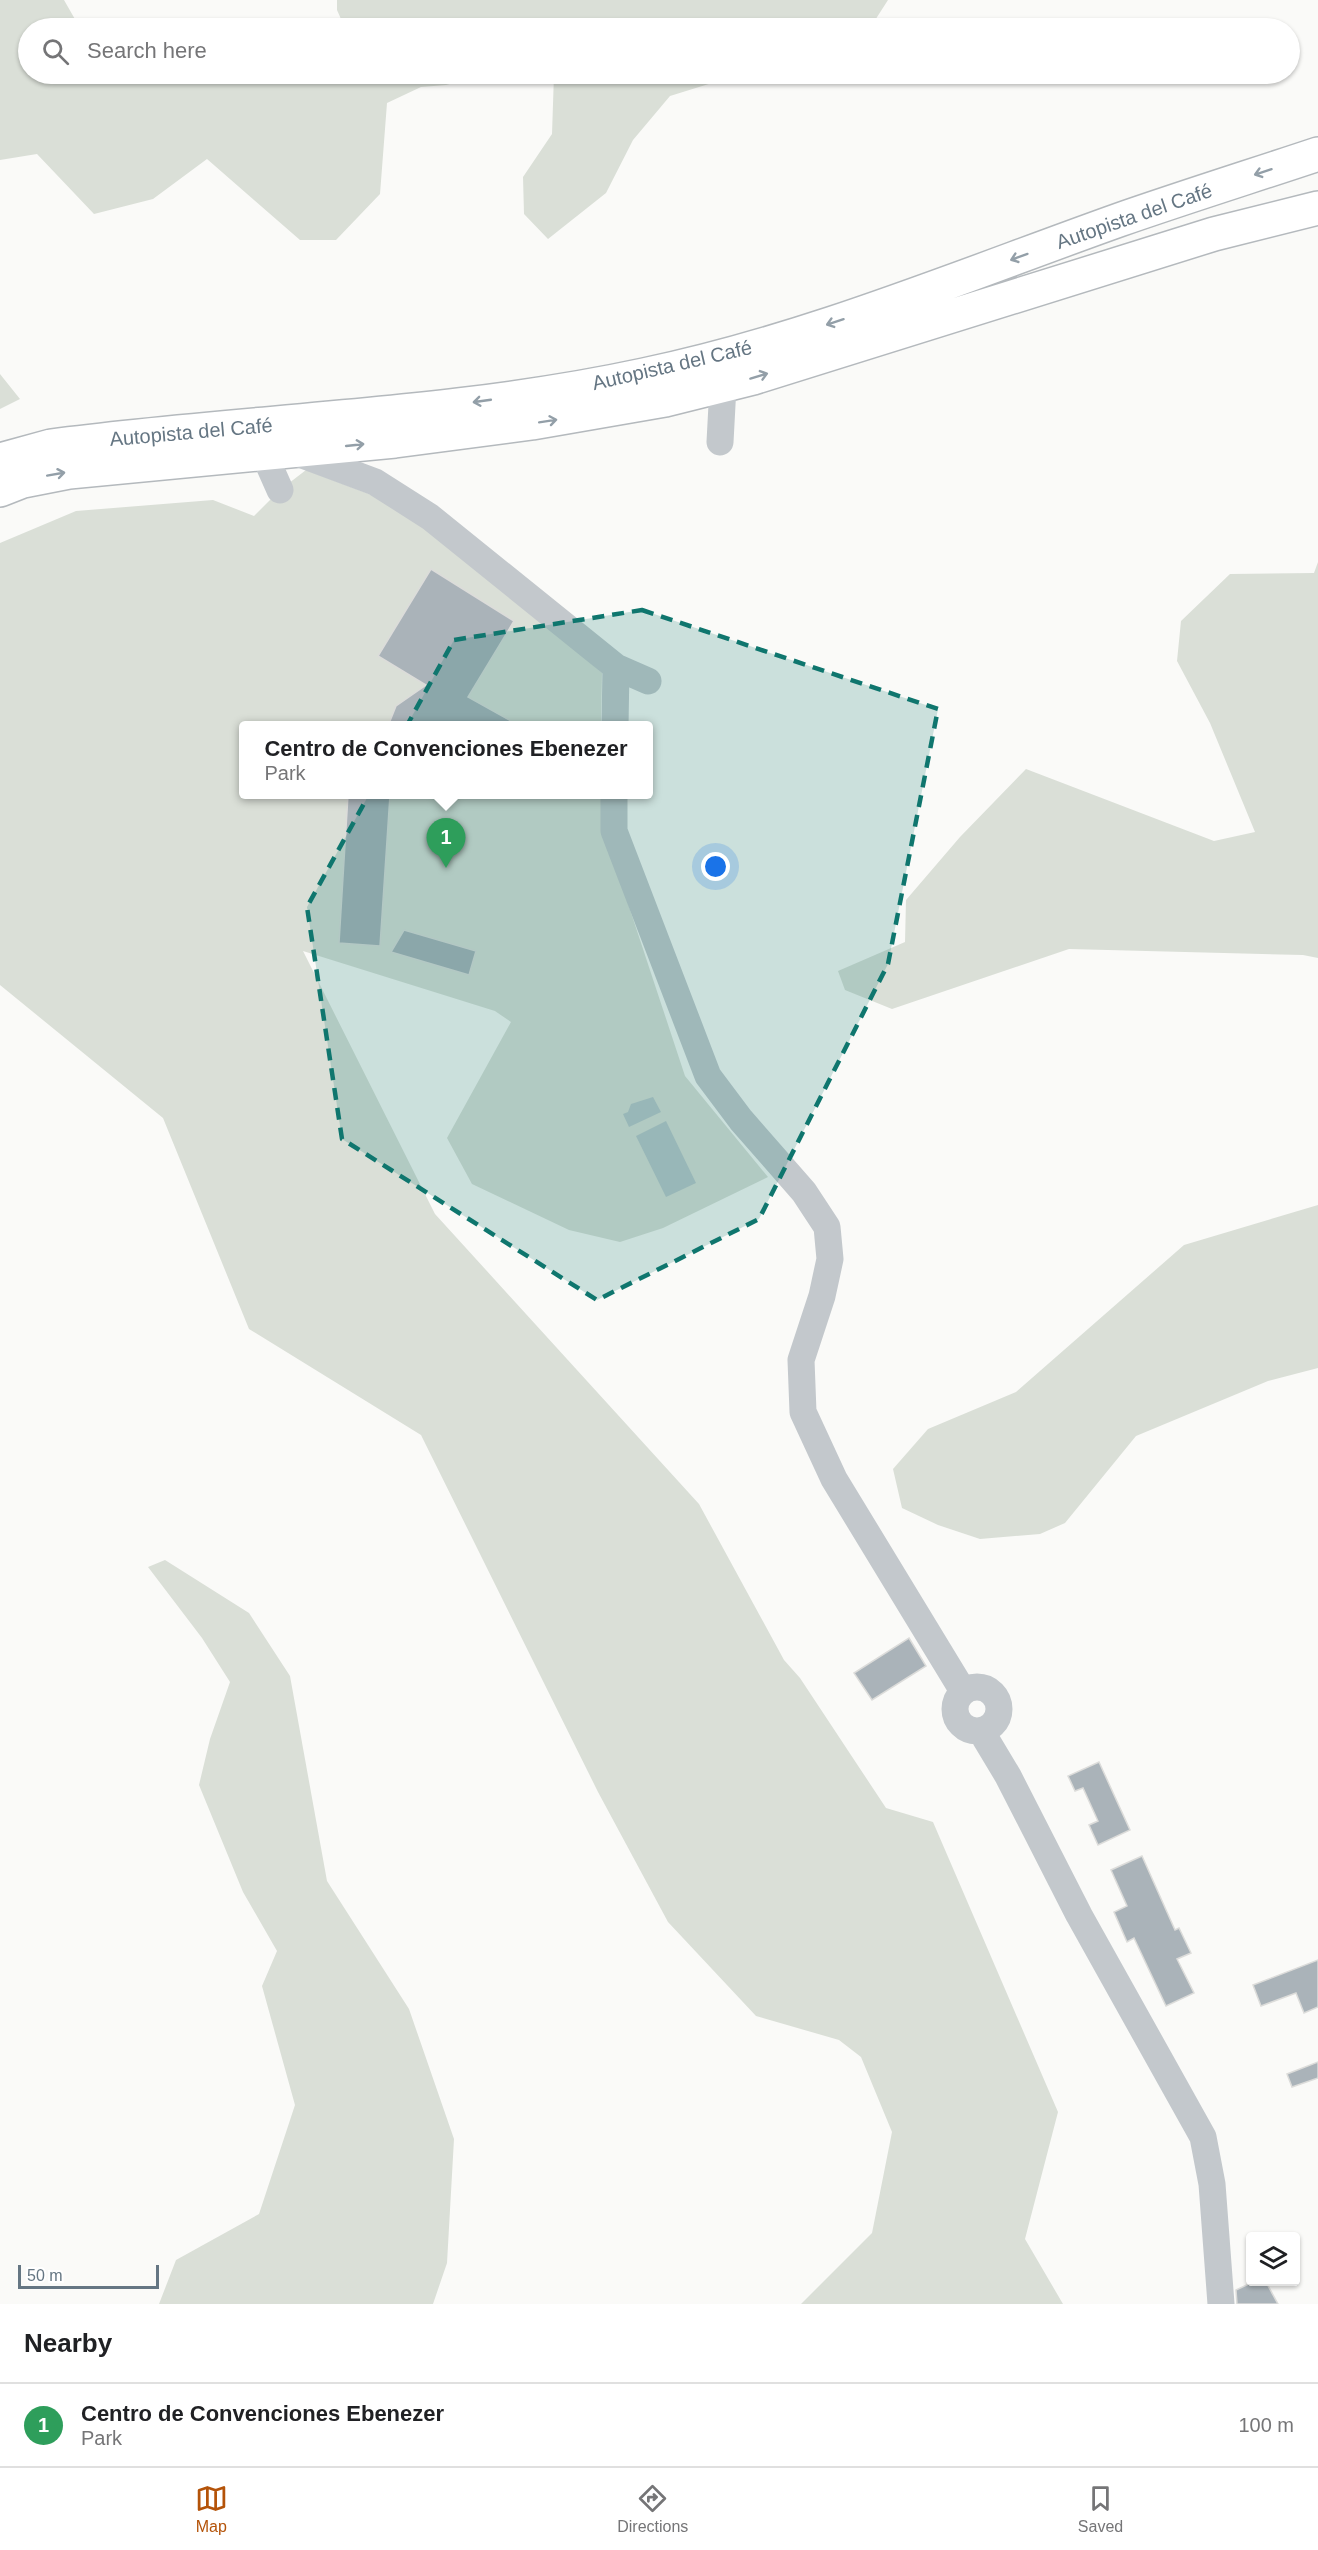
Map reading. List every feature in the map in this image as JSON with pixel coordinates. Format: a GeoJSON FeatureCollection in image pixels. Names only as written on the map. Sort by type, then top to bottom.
{"type":"FeatureCollection","features":[{"type":"Feature","properties":{"kind":"highway","name":"Autopista del Café"},"geometry":{"type":"LineString","coordinates":[[0,482],[51,446],[440,407],[558,391],[646,375],[747,349],[912,297],[1119,220],[1318,154]]}},
{"type":"Feature","properties":{"kind":"highway","name":"Autopista del Café"},"geometry":{"type":"LineString","coordinates":[[0,482],[69,472],[278,453],[532,423],[622,408],[723,386],[1214,234],[1318,208]]}},
{"type":"Feature","properties":{"kind":"highway"},"geometry":{"type":"LineString","coordinates":[[0,448],[63,438],[103,439]]}},
{"type":"Feature","properties":{"kind":"street"},"geometry":{"type":"LineString","coordinates":[[720,442],[723,386]]}},
{"type":"Feature","properties":{"kind":"street"},"geometry":{"type":"LineString","coordinates":[[280,490],[278,453],[375,482],[430,518],[616,667],[648,681]]}},
{"type":"Feature","properties":{"kind":"street"},"geometry":{"type":"LineString","coordinates":[[615,721],[616,667]]}},
{"type":"Feature","properties":{"kind":"street"},"geometry":{"type":"LineString","coordinates":[[614,799],[614,831],[708,1076],[741,1120],[804,1192],[827,1227],[830,1259],[822,1296],[801,1360],[803,1412],[834,1479],[963,1690],[977,1686],[984,1687],[996,1696],[999,1702],[998,1718],[994,1724],[981,1731],[1008,1776],[1079,1915],[1203,2137],[1212,2184],[1221,2304]]}},
{"type":"Feature","properties":{"kind":"highlighted area"},"geometry":{"type":"Polygon","coordinates":[[[642,610],[938,709],[888,964],[759,1219],[597,1300],[342,1139],[307,907],[454,640],[642,610]]]}},
{"type":"Feature","properties":{"kind":"shaded area"},"geometry":{"type":"Polygon","coordinates":[[[0,0],[64,0],[74,18],[18,18],[18,84],[450,84],[421,87],[387,103],[380,194],[336,240],[300,240],[207,159],[153,199],[94,214],[37,154],[0,160],[0,0]]]}},
{"type":"Feature","properties":{"kind":"shaded area"},"geometry":{"type":"Polygon","coordinates":[[[337,0],[888,0],[876,18],[341,18],[337,10],[337,0]]]}},
{"type":"Feature","properties":{"kind":"shaded area"},"geometry":{"type":"Polygon","coordinates":[[[554,84],[709,84],[670,96],[633,140],[606,193],[548,239],[524,214],[523,177],[552,134],[554,84]]]}},
{"type":"Feature","properties":{"kind":"shaded area"},"geometry":{"type":"Polygon","coordinates":[[[0,374],[20,399],[0,409],[0,374]]]}},
{"type":"Feature","properties":{"kind":"shaded area"},"geometry":{"type":"Polygon","coordinates":[[[306,470],[398,505],[461,551],[602,673],[601,721],[239,721],[239,799],[601,799],[601,822],[685,1076],[768,1177],[663,1228],[620,1242],[569,1230],[472,1184],[447,1138],[511,1022],[495,1011],[303,951],[435,1214],[699,1504],[784,1660],[800,1678],[886,1808],[933,1822],[1058,2112],[1025,2239],[1063,2304],[801,2304],[872,2233],[892,2132],[861,2057],[839,2040],[756,2016],[668,1922],[598,1792],[421,1435],[249,1329],[163,1118],[0,985],[0,543],[76,511],[213,500],[254,516],[280,490],[306,470]]]}},
{"type":"Feature","properties":{"kind":"shaded area"},"geometry":{"type":"Polygon","coordinates":[[[1318,562],[1318,958],[1303,955],[1069,949],[892,1009],[845,990],[838,971],[905,942],[906,900],[960,837],[1026,769],[1214,841],[1255,832],[1210,723],[1177,661],[1181,621],[1230,574],[1314,573],[1318,562]]]}},
{"type":"Feature","properties":{"kind":"shaded area"},"geometry":{"type":"Polygon","coordinates":[[[653,1097],[661,1112],[629,1127],[623,1114],[628,1112],[631,1104],[653,1097]]]}},
{"type":"Feature","properties":{"kind":"shaded area"},"geometry":{"type":"Polygon","coordinates":[[[666,1121],[696,1183],[666,1197],[636,1136],[666,1121]]]}},
{"type":"Feature","properties":{"kind":"shaded area"},"geometry":{"type":"Polygon","coordinates":[[[1318,1205],[1318,1368],[1268,1381],[1136,1436],[1065,1523],[1040,1534],[980,1539],[938,1525],[902,1508],[893,1469],[928,1429],[1016,1392],[1184,1245],[1318,1205]]]}},
{"type":"Feature","properties":{"kind":"shaded area"},"geometry":{"type":"Polygon","coordinates":[[[165,1560],[249,1613],[290,1676],[327,1881],[409,2009],[454,2139],[447,2263],[433,2304],[159,2304],[176,2260],[259,2214],[295,2105],[262,1986],[277,1951],[243,1892],[199,1785],[210,1739],[230,1682],[202,1638],[148,1567],[165,1560]]]}},
{"type":"Feature","properties":{"kind":"building"},"geometry":{"type":"Polygon","coordinates":[[[431,569],[514,621],[468,697],[511,721],[390,721],[396,706],[426,685],[378,656],[431,569]]]}},
{"type":"Feature","properties":{"kind":"building"},"geometry":{"type":"Polygon","coordinates":[[[348,799],[390,799],[380,946],[339,943],[348,799]]]}},
{"type":"Feature","properties":{"kind":"building"},"geometry":{"type":"Polygon","coordinates":[[[404,930],[476,951],[469,975],[391,952],[404,930]]]}},
{"type":"Feature","properties":{"kind":"building"},"geometry":{"type":"Polygon","coordinates":[[[909,1638],[926,1666],[872,1700],[854,1673],[909,1638]]]}},
{"type":"Feature","properties":{"kind":"building"},"geometry":{"type":"Polygon","coordinates":[[[1099,1762],[1130,1830],[1098,1845],[1089,1825],[1098,1821],[1083,1788],[1075,1791],[1068,1776],[1099,1762]]]}},
{"type":"Feature","properties":{"kind":"building"},"geometry":{"type":"Polygon","coordinates":[[[1142,1856],[1175,1930],[1179,1928],[1191,1953],[1177,1959],[1194,1993],[1166,2006],[1134,1938],[1127,1942],[1114,1912],[1127,1906],[1111,1870],[1142,1856]]]}},
{"type":"Feature","properties":{"kind":"building"},"geometry":{"type":"Polygon","coordinates":[[[1318,1960],[1318,2007],[1304,2013],[1296,1993],[1261,2006],[1253,1985],[1318,1960]]]}},
{"type":"Feature","properties":{"kind":"building"},"geometry":{"type":"Polygon","coordinates":[[[1318,2062],[1318,2078],[1292,2087],[1287,2074],[1318,2062]]]}},
{"type":"Feature","properties":{"kind":"building"},"geometry":{"type":"Polygon","coordinates":[[[1246,2285],[1268,2286],[1278,2304],[1237,2304],[1236,2290],[1246,2285]]]}},
{"type":"Feature","properties":{"kind":"place","name":"Centro de Convenciones Ebenezer"},"geometry":{"type":"Point","coordinates":[446,868]}}]}
